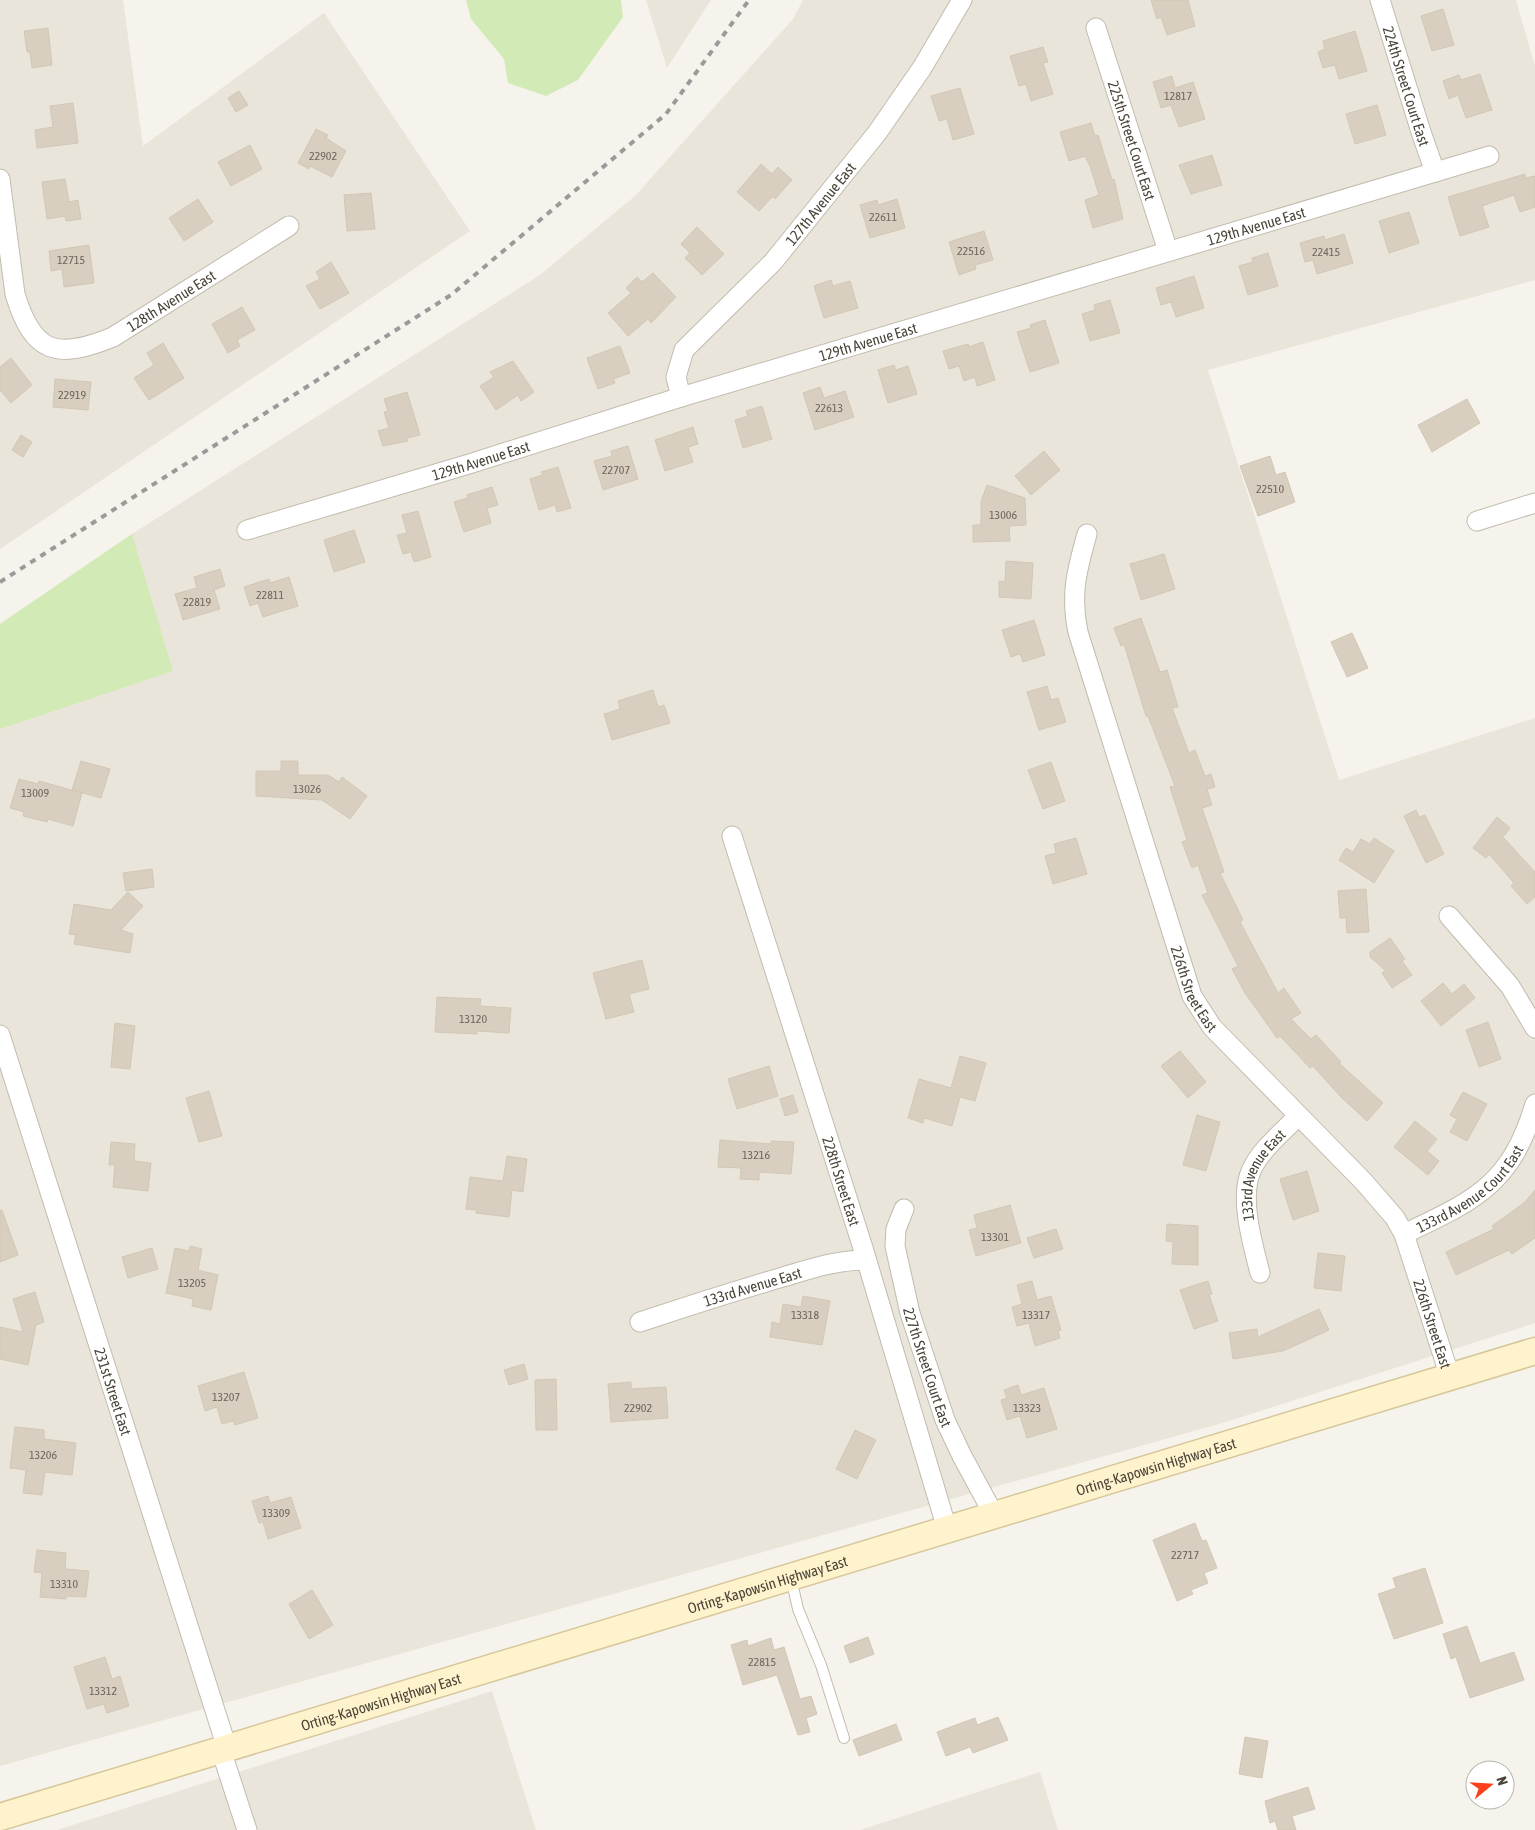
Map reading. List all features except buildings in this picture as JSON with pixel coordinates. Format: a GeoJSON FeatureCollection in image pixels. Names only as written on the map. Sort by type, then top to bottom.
{"type":"FeatureCollection","features":[{"type":"Feature","properties":{"kind":"main road","name":"Orting-Kapowsin Highway East"},"geometry":{"type":"LineString","coordinates":[[0,1817],[1535,1351]]}},
{"type":"Feature","properties":{"kind":"street","name":"127th Avenue East"},"geometry":{"type":"LineString","coordinates":[[681,396],[676,377],[684,350],[773,262],[877,133],[922,68],[962,0]]}},
{"type":"Feature","properties":{"kind":"street","name":"224th Street Court East"},"geometry":{"type":"LineString","coordinates":[[1380,0],[1420,132],[1435,172]]}},
{"type":"Feature","properties":{"kind":"street","name":"225th Street Court East"},"geometry":{"type":"LineString","coordinates":[[1096,28],[1168,251]]}},
{"type":"Feature","properties":{"kind":"street","name":"129th Avenue East"},"geometry":{"type":"LineString","coordinates":[[247,530],[470,464],[681,396],[1488,156]]}},
{"type":"Feature","properties":{"kind":"street","name":"128th Avenue East"},"geometry":{"type":"LineString","coordinates":[[0,179],[15,294],[26,325],[38,341],[59,350],[91,346],[113,337],[289,226]]}},
{"type":"Feature","properties":{"kind":"street"},"geometry":{"type":"LineString","coordinates":[[1477,521],[1535,503]]}},
{"type":"Feature","properties":{"kind":"street","name":"226th Street East"},"geometry":{"type":"LineString","coordinates":[[1087,534],[1073,593],[1077,625],[1192,996],[1212,1027],[1382,1201],[1404,1234],[1450,1377]]}},
{"type":"Feature","properties":{"kind":"street","name":"228th Street East"},"geometry":{"type":"LineString","coordinates":[[732,836],[947,1529]]}},
{"type":"Feature","properties":{"kind":"street"},"geometry":{"type":"LineString","coordinates":[[1449,916],[1510,986],[1535,1028]]}},
{"type":"Feature","properties":{"kind":"street","name":"231st Street East"},"geometry":{"type":"LineString","coordinates":[[0,1035],[224,1749],[247,1830]]}},
{"type":"Feature","properties":{"kind":"street","name":"133rd Avenue Court East"},"geometry":{"type":"LineString","coordinates":[[1404,1234],[1462,1206],[1499,1177],[1508,1165],[1523,1135],[1535,1104]]}},
{"type":"Feature","properties":{"kind":"street","name":"133rd Avenue East"},"geometry":{"type":"LineString","coordinates":[[1260,1273],[1248,1210],[1250,1172],[1257,1161],[1298,1116]]}},
{"type":"Feature","properties":{"kind":"street","name":"227th Street Court East"},"geometry":{"type":"LineString","coordinates":[[904,1209],[896,1229],[895,1246],[910,1312],[946,1420],[962,1456],[994,1515]]}},
{"type":"Feature","properties":{"kind":"street","name":"133rd Avenue East"},"geometry":{"type":"LineString","coordinates":[[640,1322],[730,1292],[818,1267],[848,1260],[865,1260]]}},
{"type":"Feature","properties":{"kind":"lane"},"geometry":{"type":"LineString","coordinates":[[790,1577],[798,1609],[821,1665],[844,1738]]}},
{"type":"Feature","properties":{"kind":"shaded area"},"geometry":{"type":"Polygon","coordinates":[[[0,0],[123,0],[143,146],[324,13],[470,231],[0,549],[0,0]]]}},
{"type":"Feature","properties":{"kind":"shaded area"},"geometry":{"type":"Polygon","coordinates":[[[646,0],[711,0],[667,68],[646,0]]]}},
{"type":"Feature","properties":{"kind":"shaded area"},"geometry":{"type":"Polygon","coordinates":[[[803,0],[1516,0],[1535,66],[1535,280],[1208,370],[1339,780],[1535,718],[1535,1323],[1226,1422],[0,1766],[0,624],[132,534],[540,275],[635,196],[793,19],[803,0]]]}},
{"type":"Feature","properties":{"kind":"shaded area"},"geometry":{"type":"Polygon","coordinates":[[[492,1691],[536,1830],[57,1830],[492,1691]]]}},
{"type":"Feature","properties":{"kind":"shaded area"},"geometry":{"type":"Polygon","coordinates":[[[1040,1772],[1058,1830],[860,1830],[1040,1772]]]}},
{"type":"Feature","properties":{"kind":"green space"},"geometry":{"type":"Polygon","coordinates":[[[466,0],[621,0],[623,17],[578,80],[546,96],[508,83],[504,59],[471,19],[466,0]]]}},
{"type":"Feature","properties":{"kind":"green space"},"geometry":{"type":"Polygon","coordinates":[[[132,534],[173,671],[0,729],[0,624],[132,534]]]}},
{"type":"Feature","properties":{"kind":"railway"},"geometry":{"type":"LineString","coordinates":[[0,582],[451,295],[666,114],[749,0]]}}]}
